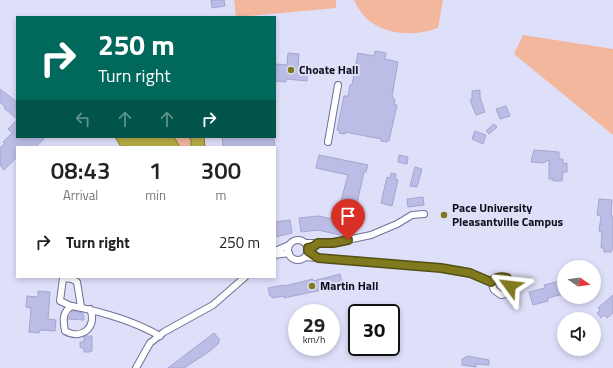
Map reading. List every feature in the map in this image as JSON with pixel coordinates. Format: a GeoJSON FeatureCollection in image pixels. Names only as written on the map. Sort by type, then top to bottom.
{"type":"FeatureCollection","features":[{"type":"Feature","properties":{"kind":"street"},"geometry":{"type":"LineString","coordinates":[[328,142],[338,85]]}},
{"type":"Feature","properties":{"kind":"street"},"geometry":{"type":"LineString","coordinates":[[276,255],[289,253],[296,259],[306,250],[318,243],[333,243],[371,235],[412,215],[424,214]]}},
{"type":"Feature","properties":{"kind":"street"},"geometry":{"type":"LineString","coordinates":[[276,251],[289,245],[293,241],[298,240],[306,250],[318,258],[441,268],[470,273],[491,282]]}},
{"type":"Feature","properties":{"kind":"street"},"geometry":{"type":"LineString","coordinates":[[289,245],[289,253]]}},
{"type":"Feature","properties":{"kind":"street"},"geometry":{"type":"LineString","coordinates":[[81,308],[77,282],[72,279],[62,278],[60,301],[71,306],[81,308],[90,309],[104,312],[144,327],[160,336]]}},
{"type":"Feature","properties":{"kind":"street"},"geometry":{"type":"LineString","coordinates":[[136,368],[150,343],[213,305],[244,278]]}},
{"type":"Feature","properties":{"kind":"street"},"geometry":{"type":"LineString","coordinates":[[71,306],[67,309],[63,316],[65,331],[72,335],[80,335],[86,331],[91,323],[92,314],[90,309]]}},
{"type":"Feature","properties":{"kind":"shaded area"},"geometry":{"type":"Polygon","coordinates":[[[234,0],[336,0],[336,8],[236,16],[234,0]]]}},
{"type":"Feature","properties":{"kind":"shaded area"},"geometry":{"type":"Polygon","coordinates":[[[354,0],[443,0],[438,28],[414,33],[401,33],[379,27],[369,20],[360,11],[354,0]]]}},
{"type":"Feature","properties":{"kind":"shaded area"},"geometry":{"type":"Polygon","coordinates":[[[523,35],[613,49],[613,135],[514,54],[523,35]]]}},
{"type":"Feature","properties":{"kind":"shaded area"},"geometry":{"type":"Polygon","coordinates":[[[116,138],[175,138],[179,146],[120,146],[116,138]]]}},
{"type":"Feature","properties":{"kind":"shaded area"},"geometry":{"type":"Polygon","coordinates":[[[175,138],[190,138],[191,146],[179,146],[175,138]]]}},
{"type":"Feature","properties":{"kind":"shaded area"},"geometry":{"type":"Polygon","coordinates":[[[190,138],[204,138],[205,146],[191,146],[190,138]]]}},
{"type":"Feature","properties":{"kind":"building"},"geometry":{"type":"Polygon","coordinates":[[[211,0],[224,0],[225,6],[212,8],[211,0]]]}},
{"type":"Feature","properties":{"kind":"building"},"geometry":{"type":"Polygon","coordinates":[[[375,51],[386,53],[385,59],[398,62],[392,96],[395,100],[394,105],[397,105],[389,141],[387,140],[387,142],[381,141],[381,139],[345,132],[345,134],[339,133],[340,131],[337,130],[344,96],[348,96],[350,85],[352,85],[358,53],[374,56],[375,51]]]}},
{"type":"Feature","properties":{"kind":"building","name":"Choate Hall"},"geometry":{"type":"Polygon","coordinates":[[[288,53],[299,54],[298,67],[307,68],[307,81],[286,79],[286,82],[276,81],[276,64],[287,65],[288,53]]]}},
{"type":"Feature","properties":{"kind":"building"},"geometry":{"type":"Polygon","coordinates":[[[0,89],[16,101],[16,118],[4,108],[5,107],[0,102],[0,89]]]}},
{"type":"Feature","properties":{"kind":"building"},"geometry":{"type":"Polygon","coordinates":[[[480,90],[480,97],[485,112],[476,115],[470,100],[472,99],[472,91],[480,90]]]}},
{"type":"Feature","properties":{"kind":"building"},"geometry":{"type":"Polygon","coordinates":[[[506,106],[510,116],[500,119],[496,109],[506,106]]]}},
{"type":"Feature","properties":{"kind":"building"},"geometry":{"type":"Polygon","coordinates":[[[16,121],[16,138],[44,139],[37,146],[16,146],[16,158],[4,170],[0,165],[0,148],[5,143],[3,142],[12,133],[8,129],[16,121]]]}},
{"type":"Feature","properties":{"kind":"building"},"geometry":{"type":"Polygon","coordinates":[[[494,124],[497,127],[489,134],[486,131],[494,124]]]}},
{"type":"Feature","properties":{"kind":"building"},"geometry":{"type":"Polygon","coordinates":[[[475,131],[486,135],[483,144],[472,139],[475,131]]]}},
{"type":"Feature","properties":{"kind":"building"},"geometry":{"type":"Polygon","coordinates":[[[222,138],[274,138],[275,146],[223,146],[222,138]]]}},
{"type":"Feature","properties":{"kind":"building"},"geometry":{"type":"Polygon","coordinates":[[[534,150],[559,152],[559,159],[563,159],[563,164],[567,163],[567,172],[563,172],[562,181],[553,181],[553,179],[549,179],[549,160],[543,163],[531,162],[534,150]]]}},
{"type":"Feature","properties":{"kind":"building"},"geometry":{"type":"Polygon","coordinates":[[[319,155],[368,165],[366,172],[364,172],[352,230],[345,230],[344,236],[318,230],[301,232],[299,218],[318,216],[338,220],[341,208],[339,208],[348,175],[316,168],[319,155]]]}},
{"type":"Feature","properties":{"kind":"building"},"geometry":{"type":"Polygon","coordinates":[[[399,155],[408,157],[407,164],[398,162],[399,155]]]}},
{"type":"Feature","properties":{"kind":"building"},"geometry":{"type":"Polygon","coordinates":[[[415,167],[422,169],[417,187],[410,186],[415,167]]]}},
{"type":"Feature","properties":{"kind":"building"},"geometry":{"type":"Polygon","coordinates":[[[391,173],[396,174],[395,179],[398,180],[392,206],[381,203],[387,177],[390,178],[391,173]]]}},
{"type":"Feature","properties":{"kind":"building"},"geometry":{"type":"Polygon","coordinates":[[[423,197],[424,205],[408,207],[407,199],[423,197]]]}},
{"type":"Feature","properties":{"kind":"building"},"geometry":{"type":"Polygon","coordinates":[[[599,199],[612,200],[611,216],[613,216],[613,248],[611,252],[604,252],[604,248],[601,248],[602,232],[599,231],[601,216],[597,215],[599,199]]]}},
{"type":"Feature","properties":{"kind":"building"},"geometry":{"type":"Polygon","coordinates":[[[290,220],[292,233],[276,237],[276,222],[290,220]]]}},
{"type":"Feature","properties":{"kind":"building","name":"Martin Hall"},"geometry":{"type":"Polygon","coordinates":[[[340,274],[342,283],[339,284],[340,286],[284,298],[284,296],[272,298],[272,296],[270,296],[268,288],[285,286],[313,279],[313,281],[340,274]]]}},
{"type":"Feature","properties":{"kind":"building"},"geometry":{"type":"Polygon","coordinates":[[[557,282],[557,296],[548,298],[548,301],[533,305],[529,292],[545,288],[544,285],[557,282]]]}},
{"type":"Feature","properties":{"kind":"building"},"geometry":{"type":"Polygon","coordinates":[[[38,291],[50,292],[48,319],[56,320],[55,331],[40,330],[39,333],[29,332],[31,308],[26,307],[27,296],[38,297],[38,291]]]}},
{"type":"Feature","properties":{"kind":"building"},"geometry":{"type":"Polygon","coordinates":[[[613,295],[613,313],[607,318],[604,315],[601,318],[601,312],[598,312],[600,310],[598,308],[613,295]]]}},
{"type":"Feature","properties":{"kind":"building"},"geometry":{"type":"Polygon","coordinates":[[[73,311],[83,313],[84,320],[68,319],[73,311]]]}},
{"type":"Feature","properties":{"kind":"building"},"geometry":{"type":"Polygon","coordinates":[[[214,333],[220,340],[218,342],[219,343],[210,351],[184,368],[168,368],[214,333]]]}},
{"type":"Feature","properties":{"kind":"building"},"geometry":{"type":"Polygon","coordinates":[[[92,336],[92,351],[89,352],[84,352],[84,349],[80,347],[80,342],[84,342],[84,337],[92,336]]]}},
{"type":"Feature","properties":{"kind":"building"},"geometry":{"type":"Polygon","coordinates":[[[468,356],[489,360],[489,365],[476,364],[476,367],[462,365],[462,359],[468,356]]]}},
{"type":"Feature","properties":{"kind":"place","name":"Choate Hall"},"geometry":{"type":"Point","coordinates":[291,70]}},
{"type":"Feature","properties":{"kind":"place","name":"Pace University Pleasantville Campus"},"geometry":{"type":"Point","coordinates":[444,215]}},
{"type":"Feature","properties":{"kind":"place","name":"Martin Hall"},"geometry":{"type":"Point","coordinates":[312,286]}},
{"type":"Feature","properties":{"kind":"route"},"geometry":{"type":"LineString","coordinates":[[348,240],[333,243],[318,243],[313,247],[308,248],[308,251],[318,258],[441,268],[470,273],[491,282],[495,278],[501,276],[507,278],[510,286]]}}]}
